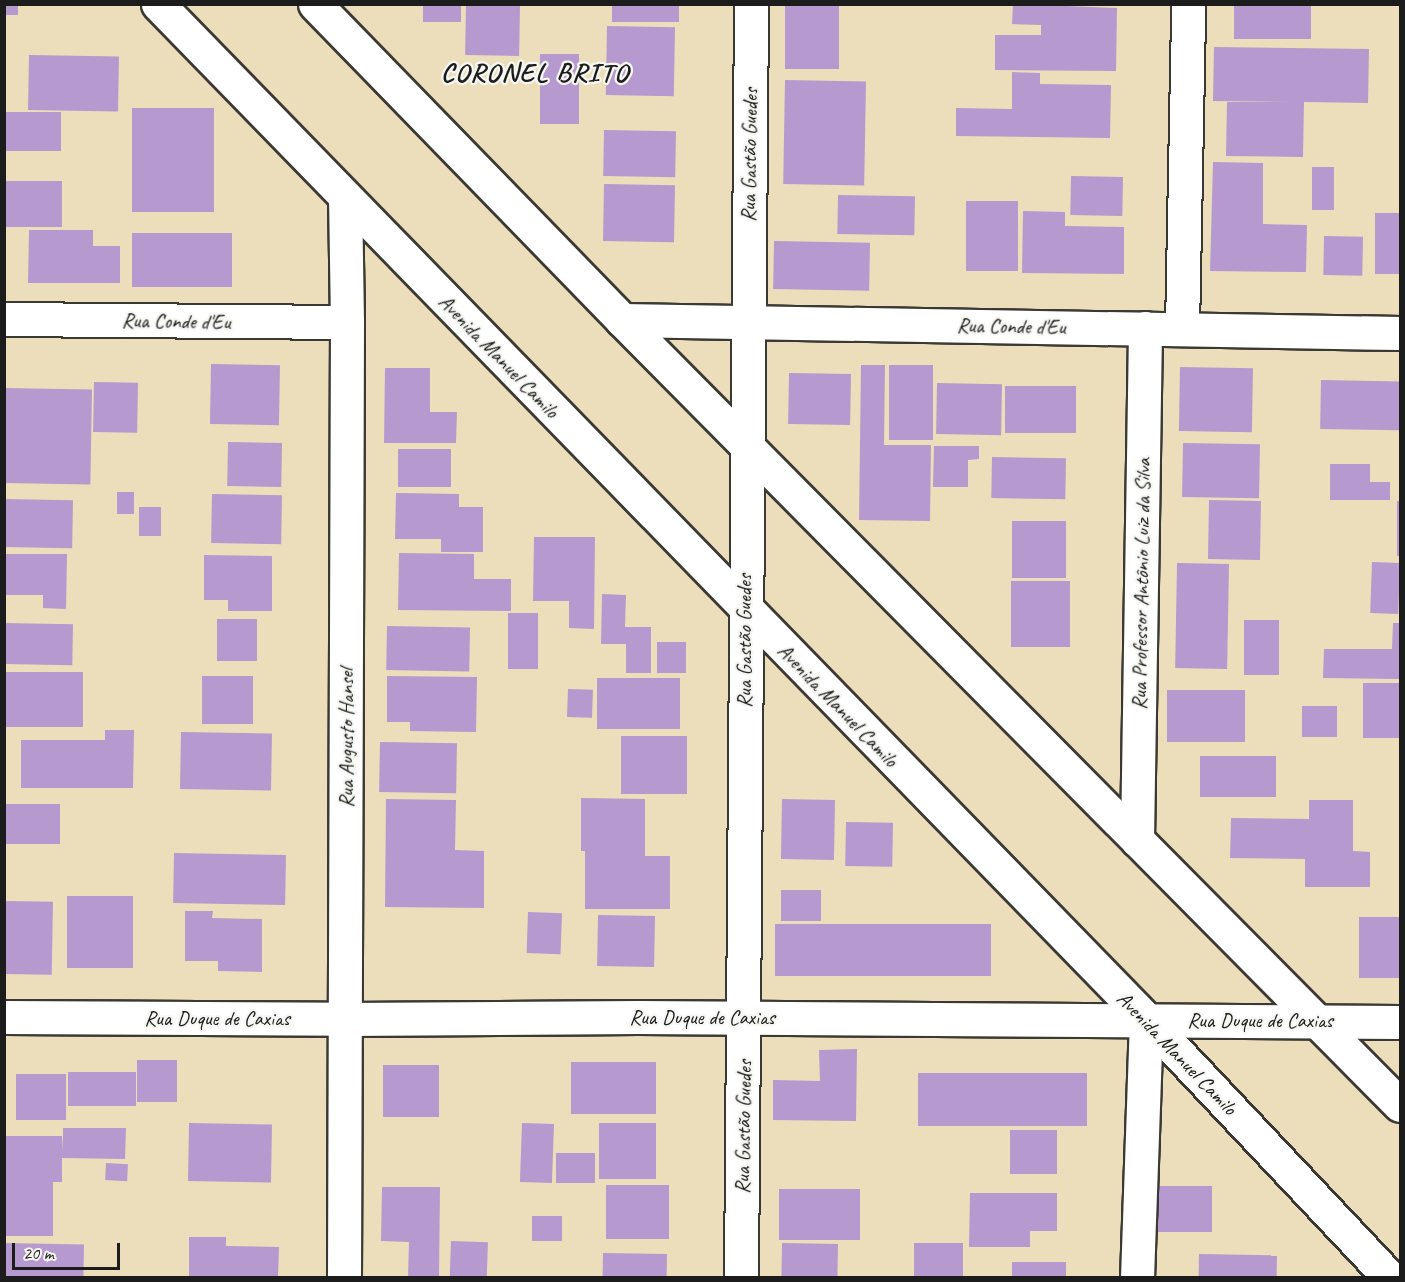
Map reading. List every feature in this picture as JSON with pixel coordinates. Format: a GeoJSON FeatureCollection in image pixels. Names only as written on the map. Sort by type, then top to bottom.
{"type":"FeatureCollection","features":[{"type":"Feature","properties":{"kind":"street","name":"Avenida Manuel Camilo"},"geometry":{"type":"LineString","coordinates":[[158,4],[744,609],[1146,1019],[1390,1278]]}},
{"type":"Feature","properties":{"kind":"street"},"geometry":{"type":"LineString","coordinates":[[315,4],[622,320],[1401,1105]]}},
{"type":"Feature","properties":{"kind":"street","name":"Rua Gastão Guedes"},"geometry":{"type":"LineString","coordinates":[[741,1278],[744,1018],[744,609],[751,4]]}},
{"type":"Feature","properties":{"kind":"street"},"geometry":{"type":"LineString","coordinates":[[1182,329],[1188,4]]}},
{"type":"Feature","properties":{"kind":"street","name":"Rua Augusto Hansel"},"geometry":{"type":"LineString","coordinates":[[344,1278],[347,322],[345,198]]}},
{"type":"Feature","properties":{"kind":"street","name":"Rua Conde d'Eu"},"geometry":{"type":"LineString","coordinates":[[4,319],[347,322]]}},
{"type":"Feature","properties":{"kind":"street","name":"Rua Conde d'Eu"},"geometry":{"type":"LineString","coordinates":[[622,320],[1401,333]]}},
{"type":"Feature","properties":{"kind":"street","name":"Rua Professor Antônio Luiz da Silva"},"geometry":{"type":"LineString","coordinates":[[1137,840],[1145,328]]}},
{"type":"Feature","properties":{"kind":"street","name":"Rua Duque de Caxias"},"geometry":{"type":"LineString","coordinates":[[4,1017],[1146,1019],[1401,1022]]}},
{"type":"Feature","properties":{"kind":"street"},"geometry":{"type":"LineString","coordinates":[[1137,1278],[1146,1019]]}},
{"type":"Feature","properties":{"kind":"building"},"geometry":{"type":"Polygon","coordinates":[[[4,4],[18,4],[18,15],[4,15],[4,4]]]}},
{"type":"Feature","properties":{"kind":"building"},"geometry":{"type":"Polygon","coordinates":[[[423,4],[461,4],[461,22],[423,22],[423,4]]]}},
{"type":"Feature","properties":{"kind":"building"},"geometry":{"type":"Polygon","coordinates":[[[466,4],[520,5],[519,56],[465,55],[466,4]]]}},
{"type":"Feature","properties":{"kind":"building"},"geometry":{"type":"Polygon","coordinates":[[[612,4],[679,4],[679,22],[612,22],[612,4]]]}},
{"type":"Feature","properties":{"kind":"building"},"geometry":{"type":"Polygon","coordinates":[[[785,4],[839,4],[839,69],[785,69],[785,4]]]}},
{"type":"Feature","properties":{"kind":"building"},"geometry":{"type":"Polygon","coordinates":[[[1013,4],[1117,8],[1116,71],[995,70],[995,35],[1041,35],[1041,25],[1012,24],[1013,4]]]}},
{"type":"Feature","properties":{"kind":"building"},"geometry":{"type":"Polygon","coordinates":[[[1234,4],[1311,4],[1311,39],[1234,39],[1234,4]]]}},
{"type":"Feature","properties":{"kind":"building"},"geometry":{"type":"Polygon","coordinates":[[[607,26],[675,27],[674,96],[606,95],[607,26]]]}},
{"type":"Feature","properties":{"kind":"building"},"geometry":{"type":"Polygon","coordinates":[[[1214,47],[1369,49],[1368,103],[1304,102],[1303,157],[1226,156],[1227,102],[1291,102],[1213,101],[1214,47]]]}},
{"type":"Feature","properties":{"kind":"building"},"geometry":{"type":"Polygon","coordinates":[[[540,54],[579,54],[579,124],[540,124],[540,54]]]}},
{"type":"Feature","properties":{"kind":"building"},"geometry":{"type":"Polygon","coordinates":[[[29,55],[119,57],[118,112],[28,110],[29,55]]]}},
{"type":"Feature","properties":{"kind":"building"},"geometry":{"type":"Polygon","coordinates":[[[1012,72],[1040,73],[1040,84],[1111,85],[1110,138],[956,136],[956,108],[1012,109],[1012,72]]]}},
{"type":"Feature","properties":{"kind":"building"},"geometry":{"type":"Polygon","coordinates":[[[785,80],[866,81],[864,185],[783,184],[785,80]]]}},
{"type":"Feature","properties":{"kind":"building"},"geometry":{"type":"Polygon","coordinates":[[[132,108],[214,108],[214,212],[132,212],[132,108]]]}},
{"type":"Feature","properties":{"kind":"building"},"geometry":{"type":"Polygon","coordinates":[[[4,112],[61,112],[61,151],[4,151],[4,112]]]}},
{"type":"Feature","properties":{"kind":"building"},"geometry":{"type":"Polygon","coordinates":[[[604,130],[676,131],[675,177],[603,176],[604,130]]]}},
{"type":"Feature","properties":{"kind":"building"},"geometry":{"type":"Polygon","coordinates":[[[1213,162],[1263,163],[1263,224],[1307,225],[1306,272],[1210,271],[1213,162]]]}},
{"type":"Feature","properties":{"kind":"building"},"geometry":{"type":"Polygon","coordinates":[[[1312,167],[1334,167],[1334,210],[1312,210],[1312,167]]]}},
{"type":"Feature","properties":{"kind":"building"},"geometry":{"type":"Polygon","coordinates":[[[1071,176],[1123,177],[1122,216],[1070,215],[1071,176]]]}},
{"type":"Feature","properties":{"kind":"building"},"geometry":{"type":"Polygon","coordinates":[[[4,181],[62,181],[62,227],[4,227],[4,181]]]}},
{"type":"Feature","properties":{"kind":"building"},"geometry":{"type":"Polygon","coordinates":[[[604,184],[675,185],[674,242],[603,241],[604,184]]]}},
{"type":"Feature","properties":{"kind":"building"},"geometry":{"type":"Polygon","coordinates":[[[838,195],[915,196],[914,235],[837,234],[838,195]]]}},
{"type":"Feature","properties":{"kind":"building"},"geometry":{"type":"Polygon","coordinates":[[[966,201],[1018,201],[1018,271],[966,271],[966,201]]]}},
{"type":"Feature","properties":{"kind":"building"},"geometry":{"type":"Polygon","coordinates":[[[1023,211],[1065,212],[1065,226],[1124,227],[1124,274],[1022,273],[1023,211]]]}},
{"type":"Feature","properties":{"kind":"building"},"geometry":{"type":"Polygon","coordinates":[[[1375,213],[1400,213],[1400,274],[1375,274],[1375,213]]]}},
{"type":"Feature","properties":{"kind":"building"},"geometry":{"type":"Polygon","coordinates":[[[29,230],[93,230],[93,246],[120,246],[120,283],[28,283],[29,230]]]}},
{"type":"Feature","properties":{"kind":"building"},"geometry":{"type":"Polygon","coordinates":[[[132,233],[232,233],[232,287],[132,287],[132,233]]]}},
{"type":"Feature","properties":{"kind":"building"},"geometry":{"type":"Polygon","coordinates":[[[1324,236],[1363,237],[1362,276],[1323,275],[1324,236]]]}},
{"type":"Feature","properties":{"kind":"building"},"geometry":{"type":"Polygon","coordinates":[[[774,241],[870,243],[869,291],[773,289],[774,241]]]}},
{"type":"Feature","properties":{"kind":"building"},"geometry":{"type":"Polygon","coordinates":[[[211,364],[280,365],[279,425],[210,424],[211,364]]]}},
{"type":"Feature","properties":{"kind":"building"},"geometry":{"type":"Polygon","coordinates":[[[861,365],[885,365],[884,445],[931,445],[930,521],[859,520],[861,365]]]}},
{"type":"Feature","properties":{"kind":"building"},"geometry":{"type":"Polygon","coordinates":[[[889,365],[933,365],[933,440],[889,440],[889,365]]]}},
{"type":"Feature","properties":{"kind":"building"},"geometry":{"type":"Polygon","coordinates":[[[1180,367],[1253,368],[1252,432],[1179,431],[1180,367]]]}},
{"type":"Feature","properties":{"kind":"building"},"geometry":{"type":"Polygon","coordinates":[[[385,368],[430,368],[430,412],[457,412],[456,443],[384,443],[385,368]]]}},
{"type":"Feature","properties":{"kind":"building"},"geometry":{"type":"Polygon","coordinates":[[[789,373],[851,374],[850,425],[788,424],[789,373]]]}},
{"type":"Feature","properties":{"kind":"building"},"geometry":{"type":"Polygon","coordinates":[[[1321,380],[1400,381],[1399,430],[1320,429],[1321,380]]]}},
{"type":"Feature","properties":{"kind":"building"},"geometry":{"type":"Polygon","coordinates":[[[94,382],[138,383],[137,433],[93,432],[94,382]]]}},
{"type":"Feature","properties":{"kind":"building"},"geometry":{"type":"Polygon","coordinates":[[[937,383],[1002,384],[1001,435],[936,434],[937,383]]]}},
{"type":"Feature","properties":{"kind":"building"},"geometry":{"type":"Polygon","coordinates":[[[1005,386],[1076,386],[1076,433],[1005,433],[1005,386]]]}},
{"type":"Feature","properties":{"kind":"building"},"geometry":{"type":"Polygon","coordinates":[[[4,388],[92,390],[90,485],[4,483],[4,388]]]}},
{"type":"Feature","properties":{"kind":"building"},"geometry":{"type":"Polygon","coordinates":[[[228,442],[282,443],[281,487],[227,486],[228,442]]]}},
{"type":"Feature","properties":{"kind":"building"},"geometry":{"type":"Polygon","coordinates":[[[1183,443],[1260,444],[1259,498],[1182,497],[1183,443]]]}},
{"type":"Feature","properties":{"kind":"building"},"geometry":{"type":"Polygon","coordinates":[[[934,446],[979,446],[979,459],[968,460],[968,487],[933,487],[934,446]]]}},
{"type":"Feature","properties":{"kind":"building"},"geometry":{"type":"Polygon","coordinates":[[[398,449],[451,449],[451,487],[398,487],[398,449]]]}},
{"type":"Feature","properties":{"kind":"building"},"geometry":{"type":"Polygon","coordinates":[[[992,457],[1066,458],[1065,499],[991,498],[992,457]]]}},
{"type":"Feature","properties":{"kind":"building"},"geometry":{"type":"Polygon","coordinates":[[[1330,464],[1370,464],[1370,482],[1390,482],[1390,500],[1330,500],[1330,464]]]}},
{"type":"Feature","properties":{"kind":"building"},"geometry":{"type":"Polygon","coordinates":[[[117,492],[134,492],[134,514],[117,514],[117,492]]]}},
{"type":"Feature","properties":{"kind":"building"},"geometry":{"type":"Polygon","coordinates":[[[396,493],[459,494],[459,507],[483,507],[483,552],[441,552],[441,539],[395,539],[396,493]]]}},
{"type":"Feature","properties":{"kind":"building"},"geometry":{"type":"Polygon","coordinates":[[[212,494],[282,495],[281,544],[211,543],[212,494]]]}},
{"type":"Feature","properties":{"kind":"building"},"geometry":{"type":"Polygon","coordinates":[[[4,499],[73,500],[72,548],[4,547],[4,499]]]}},
{"type":"Feature","properties":{"kind":"building"},"geometry":{"type":"Polygon","coordinates":[[[1209,500],[1261,501],[1260,560],[1208,559],[1209,500]]]}},
{"type":"Feature","properties":{"kind":"building"},"geometry":{"type":"Polygon","coordinates":[[[1397,501],[1400,501],[1400,556],[1397,556],[1397,501]]]}},
{"type":"Feature","properties":{"kind":"building"},"geometry":{"type":"Polygon","coordinates":[[[139,507],[161,507],[161,536],[139,536],[139,507]]]}},
{"type":"Feature","properties":{"kind":"building"},"geometry":{"type":"Polygon","coordinates":[[[1012,521],[1066,521],[1066,578],[1012,578],[1012,521]]]}},
{"type":"Feature","properties":{"kind":"building"},"geometry":{"type":"Polygon","coordinates":[[[534,537],[595,537],[594,629],[569,628],[569,601],[533,601],[534,537]]]}},
{"type":"Feature","properties":{"kind":"building"},"geometry":{"type":"Polygon","coordinates":[[[399,553],[474,554],[474,579],[511,579],[511,611],[398,610],[399,553]]]}},
{"type":"Feature","properties":{"kind":"building"},"geometry":{"type":"Polygon","coordinates":[[[4,554],[67,554],[66,609],[43,608],[43,595],[4,595],[4,554]]]}},
{"type":"Feature","properties":{"kind":"building"},"geometry":{"type":"Polygon","coordinates":[[[204,555],[272,556],[272,611],[228,611],[228,600],[204,600],[204,555]]]}},
{"type":"Feature","properties":{"kind":"building"},"geometry":{"type":"Polygon","coordinates":[[[1372,562],[1400,563],[1398,614],[1370,613],[1372,562]]]}},
{"type":"Feature","properties":{"kind":"building"},"geometry":{"type":"Polygon","coordinates":[[[1177,563],[1229,564],[1227,669],[1175,668],[1177,563]]]}},
{"type":"Feature","properties":{"kind":"building"},"geometry":{"type":"Polygon","coordinates":[[[1011,581],[1070,581],[1070,647],[1011,647],[1011,581]]]}},
{"type":"Feature","properties":{"kind":"building"},"geometry":{"type":"Polygon","coordinates":[[[602,594],[626,595],[625,627],[651,627],[651,673],[626,673],[626,644],[601,644],[602,594]]]}},
{"type":"Feature","properties":{"kind":"building"},"geometry":{"type":"Polygon","coordinates":[[[508,613],[538,613],[538,669],[508,669],[508,613]]]}},
{"type":"Feature","properties":{"kind":"building"},"geometry":{"type":"Polygon","coordinates":[[[217,619],[257,619],[257,661],[217,661],[217,619]]]}},
{"type":"Feature","properties":{"kind":"building"},"geometry":{"type":"Polygon","coordinates":[[[1244,620],[1279,620],[1279,675],[1244,675],[1244,620]]]}},
{"type":"Feature","properties":{"kind":"building"},"geometry":{"type":"Polygon","coordinates":[[[4,623],[73,624],[72,665],[4,664],[4,623]]]}},
{"type":"Feature","properties":{"kind":"building"},"geometry":{"type":"Polygon","coordinates":[[[1393,623],[1400,623],[1400,679],[1323,678],[1324,649],[1392,649],[1393,623]]]}},
{"type":"Feature","properties":{"kind":"building"},"geometry":{"type":"Polygon","coordinates":[[[387,626],[470,627],[469,671],[386,670],[387,626]]]}},
{"type":"Feature","properties":{"kind":"building"},"geometry":{"type":"Polygon","coordinates":[[[657,642],[686,642],[686,673],[657,673],[657,642]]]}},
{"type":"Feature","properties":{"kind":"building"},"geometry":{"type":"Polygon","coordinates":[[[4,672],[83,672],[83,727],[4,727],[4,672]]]}},
{"type":"Feature","properties":{"kind":"building"},"geometry":{"type":"Polygon","coordinates":[[[202,676],[253,676],[253,724],[202,724],[202,676]]]}},
{"type":"Feature","properties":{"kind":"building"},"geometry":{"type":"Polygon","coordinates":[[[387,676],[477,677],[476,732],[410,731],[410,722],[387,722],[387,676]]]}},
{"type":"Feature","properties":{"kind":"building"},"geometry":{"type":"Polygon","coordinates":[[[597,678],[680,678],[680,729],[597,729],[597,678]]]}},
{"type":"Feature","properties":{"kind":"building"},"geometry":{"type":"Polygon","coordinates":[[[1363,683],[1400,683],[1400,738],[1363,738],[1363,683]]]}},
{"type":"Feature","properties":{"kind":"building"},"geometry":{"type":"Polygon","coordinates":[[[568,689],[593,690],[592,718],[567,717],[568,689]]]}},
{"type":"Feature","properties":{"kind":"building"},"geometry":{"type":"Polygon","coordinates":[[[1167,690],[1245,690],[1245,742],[1167,742],[1167,690]]]}},
{"type":"Feature","properties":{"kind":"building"},"geometry":{"type":"Polygon","coordinates":[[[1302,706],[1337,706],[1337,737],[1302,737],[1302,706]]]}},
{"type":"Feature","properties":{"kind":"building"},"geometry":{"type":"Polygon","coordinates":[[[105,730],[134,730],[133,788],[21,788],[21,740],[105,740],[105,730]]]}},
{"type":"Feature","properties":{"kind":"building"},"geometry":{"type":"Polygon","coordinates":[[[181,732],[272,734],[271,791],[180,789],[181,732]]]}},
{"type":"Feature","properties":{"kind":"building"},"geometry":{"type":"Polygon","coordinates":[[[621,736],[687,736],[687,794],[621,794],[621,736]]]}},
{"type":"Feature","properties":{"kind":"building"},"geometry":{"type":"Polygon","coordinates":[[[380,742],[457,743],[456,793],[379,792],[380,742]]]}},
{"type":"Feature","properties":{"kind":"building"},"geometry":{"type":"Polygon","coordinates":[[[1200,756],[1276,756],[1276,797],[1200,797],[1200,756]]]}},
{"type":"Feature","properties":{"kind":"building"},"geometry":{"type":"Polygon","coordinates":[[[581,798],[645,799],[645,856],[670,856],[670,909],[585,909],[585,851],[581,851],[581,798]]]}},
{"type":"Feature","properties":{"kind":"building"},"geometry":{"type":"Polygon","coordinates":[[[386,799],[456,800],[455,850],[484,851],[484,908],[385,907],[386,799]]]}},
{"type":"Feature","properties":{"kind":"building"},"geometry":{"type":"Polygon","coordinates":[[[782,799],[835,800],[834,860],[781,859],[782,799]]]}},
{"type":"Feature","properties":{"kind":"building"},"geometry":{"type":"Polygon","coordinates":[[[1309,800],[1353,800],[1353,851],[1370,852],[1370,887],[1305,887],[1305,859],[1230,858],[1231,818],[1309,819],[1309,800]]]}},
{"type":"Feature","properties":{"kind":"building"},"geometry":{"type":"Polygon","coordinates":[[[4,804],[60,804],[60,844],[4,844],[4,804]]]}},
{"type":"Feature","properties":{"kind":"building"},"geometry":{"type":"Polygon","coordinates":[[[846,822],[893,823],[892,867],[845,866],[846,822]]]}},
{"type":"Feature","properties":{"kind":"building"},"geometry":{"type":"Polygon","coordinates":[[[174,853],[286,855],[285,905],[173,903],[174,853]]]}},
{"type":"Feature","properties":{"kind":"building"},"geometry":{"type":"Polygon","coordinates":[[[781,890],[821,890],[821,921],[781,921],[781,890]]]}},
{"type":"Feature","properties":{"kind":"building"},"geometry":{"type":"Polygon","coordinates":[[[67,896],[133,896],[133,968],[67,968],[67,896]]]}},
{"type":"Feature","properties":{"kind":"building"},"geometry":{"type":"Polygon","coordinates":[[[4,901],[53,902],[52,975],[4,974],[4,901]]]}},
{"type":"Feature","properties":{"kind":"building"},"geometry":{"type":"Polygon","coordinates":[[[185,911],[213,911],[212,918],[262,919],[262,972],[218,971],[218,961],[185,961],[185,911]]]}},
{"type":"Feature","properties":{"kind":"building"},"geometry":{"type":"Polygon","coordinates":[[[528,912],[562,913],[561,954],[527,953],[528,912]]]}},
{"type":"Feature","properties":{"kind":"building"},"geometry":{"type":"Polygon","coordinates":[[[598,915],[655,916],[654,967],[597,966],[598,915]]]}},
{"type":"Feature","properties":{"kind":"building"},"geometry":{"type":"Polygon","coordinates":[[[1359,917],[1400,917],[1400,978],[1359,978],[1359,917]]]}},
{"type":"Feature","properties":{"kind":"building"},"geometry":{"type":"Polygon","coordinates":[[[775,924],[991,924],[991,976],[775,976],[775,924]]]}},
{"type":"Feature","properties":{"kind":"building"},"geometry":{"type":"Polygon","coordinates":[[[857,1049],[856,1121],[773,1120],[773,1080],[820,1081],[819,1050],[857,1049]]]}},
{"type":"Feature","properties":{"kind":"building"},"geometry":{"type":"Polygon","coordinates":[[[137,1060],[177,1060],[177,1102],[137,1102],[137,1060]]]}},
{"type":"Feature","properties":{"kind":"building"},"geometry":{"type":"Polygon","coordinates":[[[571,1062],[656,1062],[656,1114],[571,1114],[571,1062]]]}},
{"type":"Feature","properties":{"kind":"building"},"geometry":{"type":"Polygon","coordinates":[[[383,1065],[439,1065],[439,1117],[383,1117],[383,1065]]]}},
{"type":"Feature","properties":{"kind":"building"},"geometry":{"type":"Polygon","coordinates":[[[68,1072],[136,1072],[136,1106],[68,1106],[68,1072]]]}},
{"type":"Feature","properties":{"kind":"building"},"geometry":{"type":"Polygon","coordinates":[[[918,1073],[1087,1073],[1087,1126],[918,1126],[918,1073]]]}},
{"type":"Feature","properties":{"kind":"building"},"geometry":{"type":"Polygon","coordinates":[[[16,1074],[66,1074],[66,1120],[16,1120],[16,1074]]]}},
{"type":"Feature","properties":{"kind":"building"},"geometry":{"type":"Polygon","coordinates":[[[189,1123],[272,1124],[271,1182],[188,1181],[189,1123]]]}},
{"type":"Feature","properties":{"kind":"building"},"geometry":{"type":"Polygon","coordinates":[[[522,1123],[554,1124],[552,1183],[520,1182],[522,1123]]]}},
{"type":"Feature","properties":{"kind":"building"},"geometry":{"type":"Polygon","coordinates":[[[599,1123],[656,1123],[656,1179],[599,1179],[599,1123]]]}},
{"type":"Feature","properties":{"kind":"building"},"geometry":{"type":"Polygon","coordinates":[[[63,1128],[126,1128],[125,1159],[62,1158],[62,1182],[53,1182],[53,1236],[4,1236],[5,1136],[62,1136],[63,1150],[63,1128]]]}},
{"type":"Feature","properties":{"kind":"building"},"geometry":{"type":"Polygon","coordinates":[[[1010,1130],[1057,1130],[1057,1174],[1010,1174],[1010,1130]]]}},
{"type":"Feature","properties":{"kind":"building"},"geometry":{"type":"Polygon","coordinates":[[[556,1153],[595,1153],[595,1183],[556,1183],[556,1153]]]}},
{"type":"Feature","properties":{"kind":"building"},"geometry":{"type":"Polygon","coordinates":[[[106,1163],[128,1164],[127,1181],[105,1180],[106,1163]]]}},
{"type":"Feature","properties":{"kind":"building"},"geometry":{"type":"Polygon","coordinates":[[[606,1185],[669,1185],[669,1239],[606,1239],[606,1185]]]}},
{"type":"Feature","properties":{"kind":"building"},"geometry":{"type":"Polygon","coordinates":[[[1158,1186],[1212,1186],[1212,1232],[1158,1232],[1158,1186]]]}},
{"type":"Feature","properties":{"kind":"building"},"geometry":{"type":"Polygon","coordinates":[[[382,1187],[440,1187],[439,1278],[408,1278],[409,1242],[381,1241],[382,1187]]]}},
{"type":"Feature","properties":{"kind":"building"},"geometry":{"type":"Polygon","coordinates":[[[779,1189],[860,1189],[860,1240],[779,1240],[779,1189]]]}},
{"type":"Feature","properties":{"kind":"building"},"geometry":{"type":"Polygon","coordinates":[[[970,1193],[1057,1193],[1057,1231],[1030,1231],[1030,1247],[969,1247],[970,1193]]]}},
{"type":"Feature","properties":{"kind":"building"},"geometry":{"type":"Polygon","coordinates":[[[532,1216],[562,1216],[562,1241],[532,1241],[532,1216]]]}},
{"type":"Feature","properties":{"kind":"building"},"geometry":{"type":"Polygon","coordinates":[[[189,1237],[226,1237],[226,1246],[279,1247],[278,1278],[189,1278],[189,1237]]]}},
{"type":"Feature","properties":{"kind":"building"},"geometry":{"type":"Polygon","coordinates":[[[451,1241],[488,1242],[487,1278],[450,1278],[451,1241]]]}},
{"type":"Feature","properties":{"kind":"building"},"geometry":{"type":"Polygon","coordinates":[[[4,1243],[84,1244],[83,1278],[4,1278],[4,1243]]]}},
{"type":"Feature","properties":{"kind":"building"},"geometry":{"type":"Polygon","coordinates":[[[782,1243],[838,1244],[837,1278],[781,1278],[782,1243]]]}},
{"type":"Feature","properties":{"kind":"building"},"geometry":{"type":"Polygon","coordinates":[[[914,1243],[963,1243],[963,1278],[914,1278],[914,1243]]]}},
{"type":"Feature","properties":{"kind":"building"},"geometry":{"type":"Polygon","coordinates":[[[603,1253],[667,1254],[667,1278],[603,1278],[603,1253]]]}},
{"type":"Feature","properties":{"kind":"building"},"geometry":{"type":"Polygon","coordinates":[[[1199,1254],[1277,1255],[1277,1278],[1199,1278],[1199,1254]]]}},
{"type":"Feature","properties":{"kind":"building"},"geometry":{"type":"Polygon","coordinates":[[[1012,1262],[1066,1262],[1066,1278],[1012,1278],[1012,1262]]]}},
{"type":"Feature","properties":{"kind":"district","name":"CORONEL BRITO"},"geometry":{"type":"Point","coordinates":[535,73]}}]}
